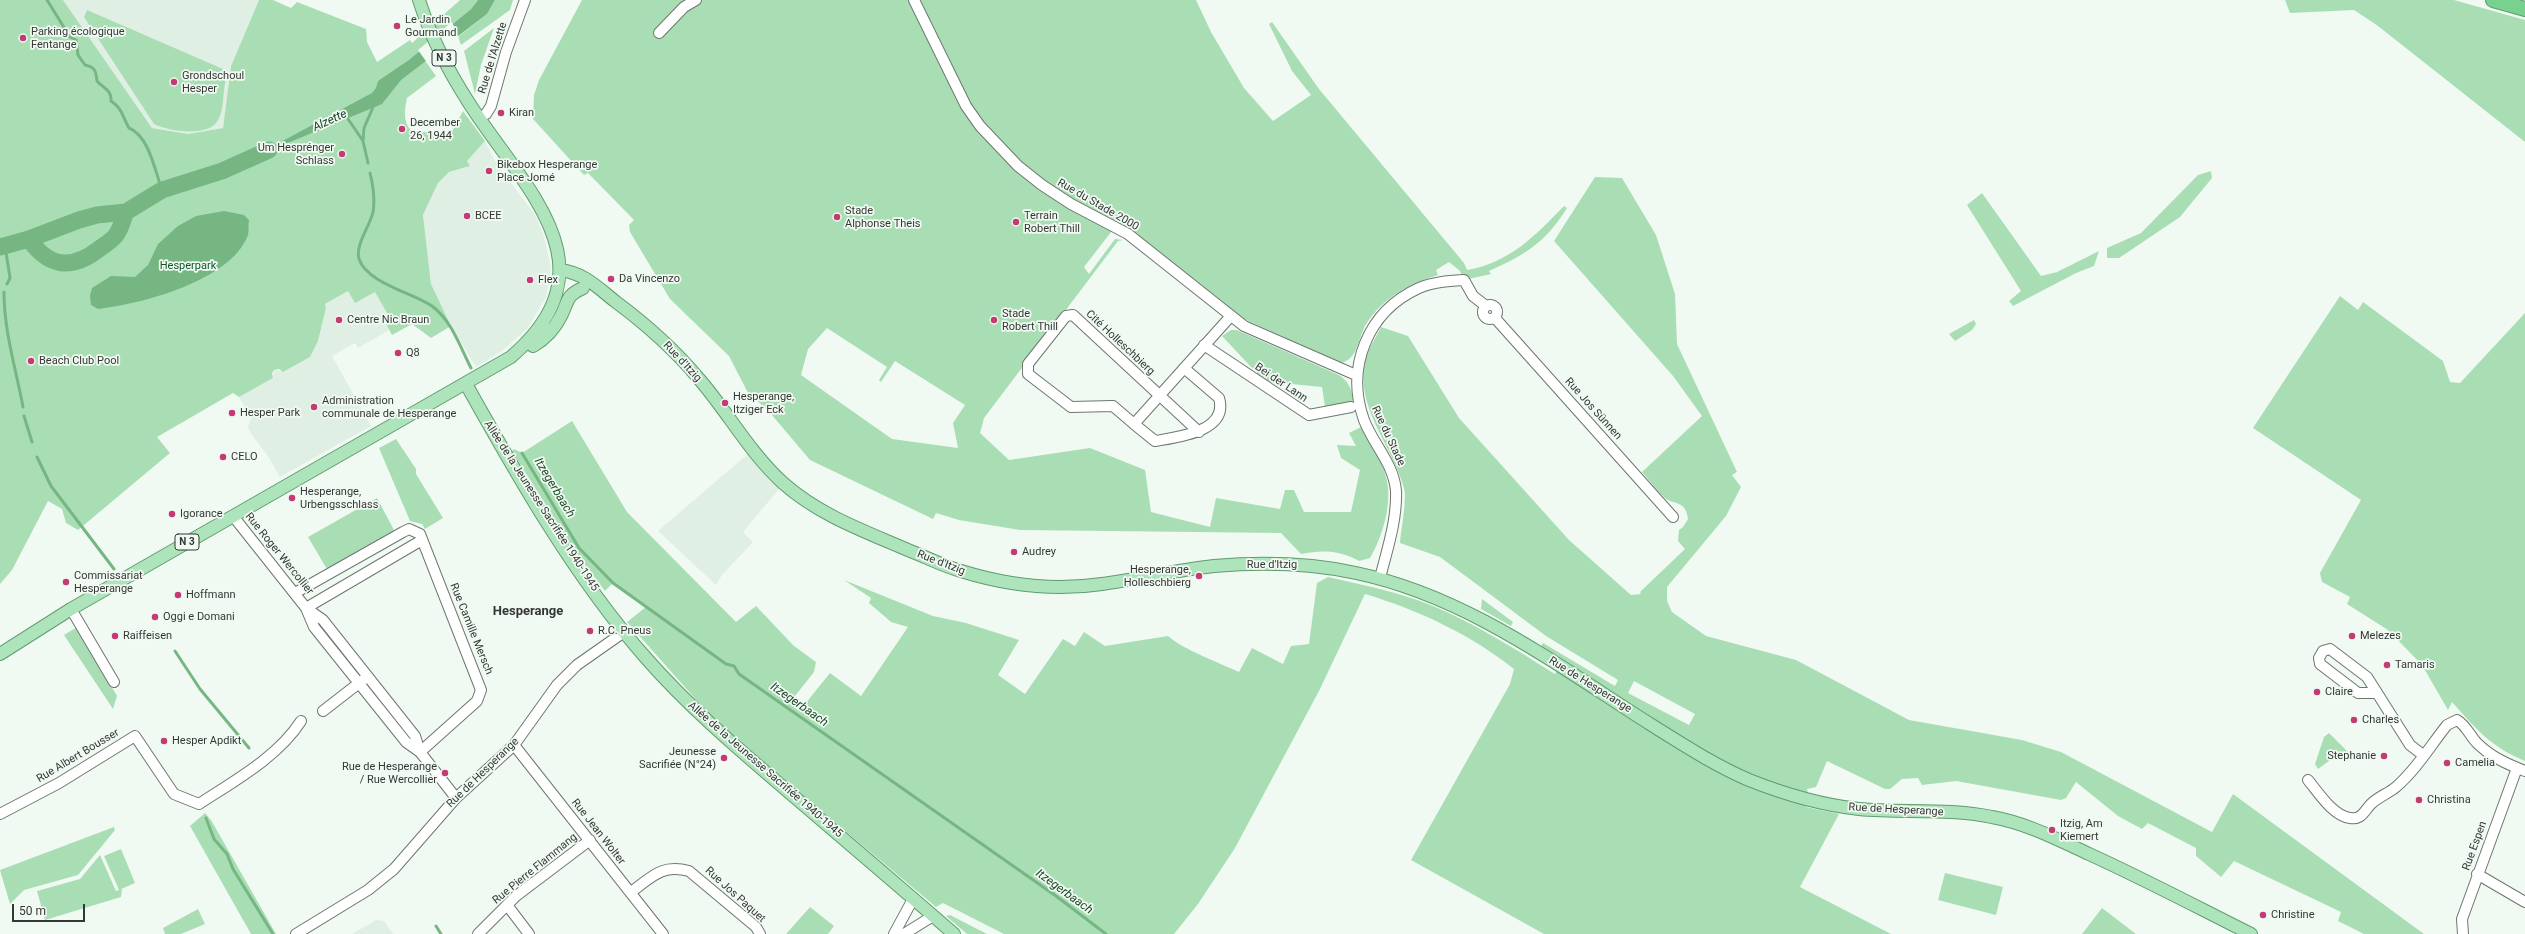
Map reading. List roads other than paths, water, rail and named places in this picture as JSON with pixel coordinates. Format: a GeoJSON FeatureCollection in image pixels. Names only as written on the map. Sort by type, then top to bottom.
{"type":"FeatureCollection","features":[{"type":"Feature","properties":{"kind":"highway"},"geometry":{"type":"LineString","coordinates":[[2493,0],[2525,9]]}},
{"type":"Feature","properties":{"kind":"main road","name":"N 3"},"geometry":{"type":"LineString","coordinates":[[0,654],[71,609],[511,357],[533,339],[545,322],[554,304],[560,284],[560,270],[556,240],[550,226],[459,88],[419,0]]}},
{"type":"Feature","properties":{"kind":"main road","name":"Rue d'Itzig"},"geometry":{"type":"LineString","coordinates":[[560,270],[583,276],[644,324],[681,359],[702,382],[762,463],[788,487],[815,507],[850,525],[958,571],[998,581],[1060,587],[1098,585],[1204,567],[1254,564],[1322,567],[1380,578]]}},
{"type":"Feature","properties":{"kind":"main road"},"geometry":{"type":"LineString","coordinates":[[560,284],[601,290]]}},
{"type":"Feature","properties":{"kind":"main road"},"geometry":{"type":"LineString","coordinates":[[511,357],[536,344],[550,332],[561,316],[568,297],[583,288]]}},
{"type":"Feature","properties":{"kind":"main road","name":"Allée de la Jeunesse Sacrifiée 1940-1945"},"geometry":{"type":"LineString","coordinates":[[466,384],[502,449],[570,555],[624,632],[672,686],[715,728],[954,934]]}},
{"type":"Feature","properties":{"kind":"main road","name":"Rue de Hesperange"},"geometry":{"type":"LineString","coordinates":[[1380,578],[1438,597],[1463,608],[1505,632],[1710,762],[1748,779],[1810,800],[1847,807],[1965,813],[2016,822],[2042,832],[2133,874],[2251,934]]}},
{"type":"Feature","properties":{"kind":"street","name":"Rue de l'Alzette"},"geometry":{"type":"LineString","coordinates":[[479,118],[486,114],[491,106],[506,52],[525,0]]}},
{"type":"Feature","properties":{"kind":"street"},"geometry":{"type":"LineString","coordinates":[[659,33],[684,7],[696,0]]}},
{"type":"Feature","properties":{"kind":"street","name":"Rue du Stade 2000"},"geometry":{"type":"LineString","coordinates":[[914,0],[966,106],[997,145],[1042,185],[1071,204],[1128,234],[1230,317],[1244,326],[1356,375]]}},
{"type":"Feature","properties":{"kind":"street","name":"Rue Jos Sünnen"},"geometry":{"type":"LineString","coordinates":[[1464,280],[1473,296],[1486,306],[1483,313],[1484,317],[1488,320],[1495,318],[1673,517]]}},
{"type":"Feature","properties":{"kind":"street","name":"Rue du Stade"},"geometry":{"type":"LineString","coordinates":[[1380,578],[1389,542],[1396,491],[1393,473],[1364,420],[1358,396],[1356,375],[1360,351],[1370,331],[1383,313],[1400,298],[1420,288],[1442,282],[1464,280]]}},
{"type":"Feature","properties":{"kind":"street","name":"Cité Holleschbierg"},"geometry":{"type":"LineString","coordinates":[[1184,368],[1219,398],[1219,413],[1214,421],[1199,432],[1156,441],[1113,406],[1071,407],[1028,374],[1028,364],[1066,316],[1072,315],[1199,432]]}},
{"type":"Feature","properties":{"kind":"street"},"geometry":{"type":"LineString","coordinates":[[1134,424],[1230,317]]}},
{"type":"Feature","properties":{"kind":"street","name":"Bei der Lann"},"geometry":{"type":"LineString","coordinates":[[1204,346],[1309,415],[1351,407]]}},
{"type":"Feature","properties":{"kind":"street","name":"Rue Roger Wercollier"},"geometry":{"type":"LineString","coordinates":[[233,516],[295,593],[306,608],[314,627],[358,683],[406,742],[420,752],[456,798]]}},
{"type":"Feature","properties":{"kind":"street"},"geometry":{"type":"LineString","coordinates":[[295,593],[403,532],[415,530],[422,540],[306,608]]}},
{"type":"Feature","properties":{"kind":"street","name":"Rue Camille Mersch"},"geometry":{"type":"LineString","coordinates":[[420,752],[477,701],[481,690],[422,540]]}},
{"type":"Feature","properties":{"kind":"street","name":"Rue Roger Wercollier"},"geometry":{"type":"LineString","coordinates":[[306,608],[323,620],[368,676],[415,736],[420,752]]}},
{"type":"Feature","properties":{"kind":"street"},"geometry":{"type":"LineString","coordinates":[[71,609],[114,682]]}},
{"type":"Feature","properties":{"kind":"street","name":"Rue de Hesperange"},"geometry":{"type":"LineString","coordinates":[[296,934],[368,890],[394,869],[456,798],[514,745],[557,685],[577,665],[624,632]]}},
{"type":"Feature","properties":{"kind":"street"},"geometry":{"type":"LineString","coordinates":[[2376,693],[2358,693],[2320,664],[2319,658],[2323,651],[2330,649],[2353,664],[2367,678],[2410,745],[2423,755]]}},
{"type":"Feature","properties":{"kind":"street"},"geometry":{"type":"LineString","coordinates":[[323,711],[368,676]]}},
{"type":"Feature","properties":{"kind":"street"},"geometry":{"type":"LineString","coordinates":[[2308,780],[2327,803],[2339,812],[2349,818],[2363,816],[2371,803],[2397,786],[2447,725],[2457,720],[2462,723],[2475,742],[2488,753],[2521,769]]}},
{"type":"Feature","properties":{"kind":"street","name":"Rue Albert Bousser"},"geometry":{"type":"LineString","coordinates":[[0,814],[59,783],[134,736],[174,794],[199,804],[243,774],[292,736],[301,721]]}},
{"type":"Feature","properties":{"kind":"street","name":"Rue Jean Wolter"},"geometry":{"type":"LineString","coordinates":[[514,745],[663,934]]}},
{"type":"Feature","properties":{"kind":"street","name":"Rue Espen"},"geometry":{"type":"LineString","coordinates":[[2463,934],[2462,919],[2477,874],[2521,769]]}},
{"type":"Feature","properties":{"kind":"street","name":"Rue Pierre Flammang"},"geometry":{"type":"LineString","coordinates":[[478,934],[507,905],[590,840]]}},
{"type":"Feature","properties":{"kind":"street","name":"Rue Jos Paquet"},"geometry":{"type":"LineString","coordinates":[[631,892],[662,870],[678,868],[689,871],[756,927],[760,934]]}},
{"type":"Feature","properties":{"kind":"street"},"geometry":{"type":"LineString","coordinates":[[2477,874],[2525,902]]}},
{"type":"Feature","properties":{"kind":"street"},"geometry":{"type":"LineString","coordinates":[[894,934],[913,899]]}},
{"type":"Feature","properties":{"kind":"street"},"geometry":{"type":"LineString","coordinates":[[507,905],[529,934]]}},
{"type":"Feature","properties":{"kind":"street"},"geometry":{"type":"LineString","coordinates":[[904,934],[933,916]]}},
{"type":"Feature","properties":{"kind":"water","name":"Alzette"},"geometry":{"type":"Polygon","coordinates":[[[478,0],[495,0],[487,14],[401,80],[382,104],[249,159],[372,93],[376,88],[378,81],[409,60],[471,9],[478,0]]]}},
{"type":"Feature","properties":{"kind":"water"},"geometry":{"type":"Polygon","coordinates":[[[224,211],[244,215],[249,220],[248,235],[238,251],[223,265],[204,277],[160,296],[98,309],[91,305],[90,296],[92,288],[111,276],[135,277],[148,265],[158,244],[178,226],[196,216],[224,211]]]}},
{"type":"Feature","properties":{"kind":"waterway"},"geometry":{"type":"LineString","coordinates":[[47,0],[70,37],[76,40],[78,55],[85,65],[94,70],[97,81],[109,92],[111,101],[120,110],[129,128],[142,138],[154,164],[162,190]]}},
{"type":"Feature","properties":{"kind":"waterway"},"geometry":{"type":"LineString","coordinates":[[363,141],[364,128],[374,105]]}},
{"type":"Feature","properties":{"kind":"waterway","name":"Itzegerbaach"},"geometry":{"type":"LineString","coordinates":[[346,116],[363,141],[368,163]]}},
{"type":"Feature","properties":{"kind":"waterway","name":"Alzette"},"geometry":{"type":"LineString","coordinates":[[0,247],[29,239],[79,220],[97,215],[126,212],[162,190],[222,171],[269,150]]}},
{"type":"Feature","properties":{"kind":"waterway","name":"Itzegerbaach"},"geometry":{"type":"LineString","coordinates":[[370,173],[374,203],[373,212],[359,248],[359,259],[371,275],[391,287],[424,301],[439,312],[455,335],[471,368]]}},
{"type":"Feature","properties":{"kind":"waterway","name":"Alzette"},"geometry":{"type":"LineString","coordinates":[[29,239],[45,256],[61,263],[70,263],[89,256],[115,237],[126,212]]}},
{"type":"Feature","properties":{"kind":"waterway"},"geometry":{"type":"LineString","coordinates":[[5,246],[10,278],[7,284]]}},
{"type":"Feature","properties":{"kind":"waterway"},"geometry":{"type":"LineString","coordinates":[[4,292],[8,336],[23,407]]}},
{"type":"Feature","properties":{"kind":"waterway"},"geometry":{"type":"LineString","coordinates":[[24,416],[32,442]]}},
{"type":"Feature","properties":{"kind":"waterway","name":"Itzegerbaach"},"geometry":{"type":"LineString","coordinates":[[522,453],[579,548],[613,583],[726,664],[734,666],[739,674],[1056,896],[1106,934]]}},
{"type":"Feature","properties":{"kind":"waterway"},"geometry":{"type":"LineString","coordinates":[[37,457],[51,486],[114,569]]}},
{"type":"Feature","properties":{"kind":"waterway"},"geometry":{"type":"LineString","coordinates":[[175,651],[200,689],[249,748]]}},
{"type":"Feature","properties":{"kind":"waterway"},"geometry":{"type":"LineString","coordinates":[[206,818],[214,839],[227,854],[233,869],[273,934]]}},
{"type":"Feature","properties":{"kind":"waterway"},"geometry":{"type":"LineString","coordinates":[[436,926],[441,934]]}},
{"type":"Feature","properties":{"kind":"place","name":"Le Jardin Gourmand"},"geometry":{"type":"Point","coordinates":[397,26]}},
{"type":"Feature","properties":{"kind":"place","name":"Parking écologique Fentange"},"geometry":{"type":"Point","coordinates":[23,38]}},
{"type":"Feature","properties":{"kind":"place","name":"Grondschoul Hesper"},"geometry":{"type":"Point","coordinates":[174,82]}},
{"type":"Feature","properties":{"kind":"place","name":"Kiran"},"geometry":{"type":"Point","coordinates":[501,113]}},
{"type":"Feature","properties":{"kind":"place","name":"December 26, 1944"},"geometry":{"type":"Point","coordinates":[402,129]}},
{"type":"Feature","properties":{"kind":"place","name":"Um Hesprénger Schlass"},"geometry":{"type":"Point","coordinates":[342,154]}},
{"type":"Feature","properties":{"kind":"place","name":"Bikebox Hesperange Place Jomé"},"geometry":{"type":"Point","coordinates":[489,171]}},
{"type":"Feature","properties":{"kind":"place","name":"BCEE"},"geometry":{"type":"Point","coordinates":[467,216]}},
{"type":"Feature","properties":{"kind":"place","name":"Stade Alphonse Theis"},"geometry":{"type":"Point","coordinates":[837,217]}},
{"type":"Feature","properties":{"kind":"place","name":"Terrain Robert Thill"},"geometry":{"type":"Point","coordinates":[1016,222]}},
{"type":"Feature","properties":{"kind":"place","name":"Da Vincenzo"},"geometry":{"type":"Point","coordinates":[611,279]}},
{"type":"Feature","properties":{"kind":"place","name":"Flex"},"geometry":{"type":"Point","coordinates":[530,280]}},
{"type":"Feature","properties":{"kind":"place","name":"Centre Nic Braun"},"geometry":{"type":"Point","coordinates":[339,320]}},
{"type":"Feature","properties":{"kind":"place","name":"Stade Robert Thill"},"geometry":{"type":"Point","coordinates":[994,320]}},
{"type":"Feature","properties":{"kind":"place","name":"Q8"},"geometry":{"type":"Point","coordinates":[398,353]}},
{"type":"Feature","properties":{"kind":"place","name":"Beach Club Pool"},"geometry":{"type":"Point","coordinates":[31,361]}},
{"type":"Feature","properties":{"kind":"place","name":"Hesperange, Itziger Eck"},"geometry":{"type":"Point","coordinates":[725,403]}},
{"type":"Feature","properties":{"kind":"place","name":"Administration communale de Hesperange"},"geometry":{"type":"Point","coordinates":[314,407]}},
{"type":"Feature","properties":{"kind":"place","name":"Hesper Park"},"geometry":{"type":"Point","coordinates":[232,413]}},
{"type":"Feature","properties":{"kind":"place","name":"CELO"},"geometry":{"type":"Point","coordinates":[223,457]}},
{"type":"Feature","properties":{"kind":"place","name":"Hesperange, Urbengsschlass"},"geometry":{"type":"Point","coordinates":[292,498]}},
{"type":"Feature","properties":{"kind":"place","name":"Igorance"},"geometry":{"type":"Point","coordinates":[172,514]}},
{"type":"Feature","properties":{"kind":"place","name":"Audrey"},"geometry":{"type":"Point","coordinates":[1014,552]}},
{"type":"Feature","properties":{"kind":"place","name":"Hesperange, Holleschbierg"},"geometry":{"type":"Point","coordinates":[1199,576]}},
{"type":"Feature","properties":{"kind":"place","name":"Commissariat Hesperange"},"geometry":{"type":"Point","coordinates":[66,582]}},
{"type":"Feature","properties":{"kind":"place","name":"Hoffmann"},"geometry":{"type":"Point","coordinates":[178,595]}},
{"type":"Feature","properties":{"kind":"place","name":"Oggi e Domani"},"geometry":{"type":"Point","coordinates":[155,617]}},
{"type":"Feature","properties":{"kind":"place","name":"R.C. Pneus"},"geometry":{"type":"Point","coordinates":[590,631]}},
{"type":"Feature","properties":{"kind":"place","name":"Raiffeisen"},"geometry":{"type":"Point","coordinates":[115,636]}},
{"type":"Feature","properties":{"kind":"place","name":"Melezes"},"geometry":{"type":"Point","coordinates":[2352,636]}},
{"type":"Feature","properties":{"kind":"place","name":"Tamaris"},"geometry":{"type":"Point","coordinates":[2387,665]}},
{"type":"Feature","properties":{"kind":"place","name":"Claire"},"geometry":{"type":"Point","coordinates":[2317,692]}},
{"type":"Feature","properties":{"kind":"place","name":"Charles"},"geometry":{"type":"Point","coordinates":[2354,720]}},
{"type":"Feature","properties":{"kind":"place","name":"Hesper Apdikt"},"geometry":{"type":"Point","coordinates":[164,741]}},
{"type":"Feature","properties":{"kind":"place","name":"Stephanie"},"geometry":{"type":"Point","coordinates":[2384,756]}},
{"type":"Feature","properties":{"kind":"place","name":"Jeunesse Sacrifiée (N°24)"},"geometry":{"type":"Point","coordinates":[724,758]}},
{"type":"Feature","properties":{"kind":"place","name":"Camelia"},"geometry":{"type":"Point","coordinates":[2447,763]}},
{"type":"Feature","properties":{"kind":"place","name":"Rue de Hesperange / Rue Wercollier"},"geometry":{"type":"Point","coordinates":[445,773]}},
{"type":"Feature","properties":{"kind":"place","name":"Christina"},"geometry":{"type":"Point","coordinates":[2419,800]}},
{"type":"Feature","properties":{"kind":"place","name":"Itzig, Am Kiemert"},"geometry":{"type":"Point","coordinates":[2052,830]}},
{"type":"Feature","properties":{"kind":"place","name":"Christine"},"geometry":{"type":"Point","coordinates":[2263,915]}},
{"type":"Feature","properties":{"kind":"district","name":"Hesperange"},"geometry":{"type":"Point","coordinates":[528,612]}},
{"type":"Feature","properties":{"kind":"park label","name":"Hesperpark"},"geometry":{"type":"Point","coordinates":[188,266]}}]}
